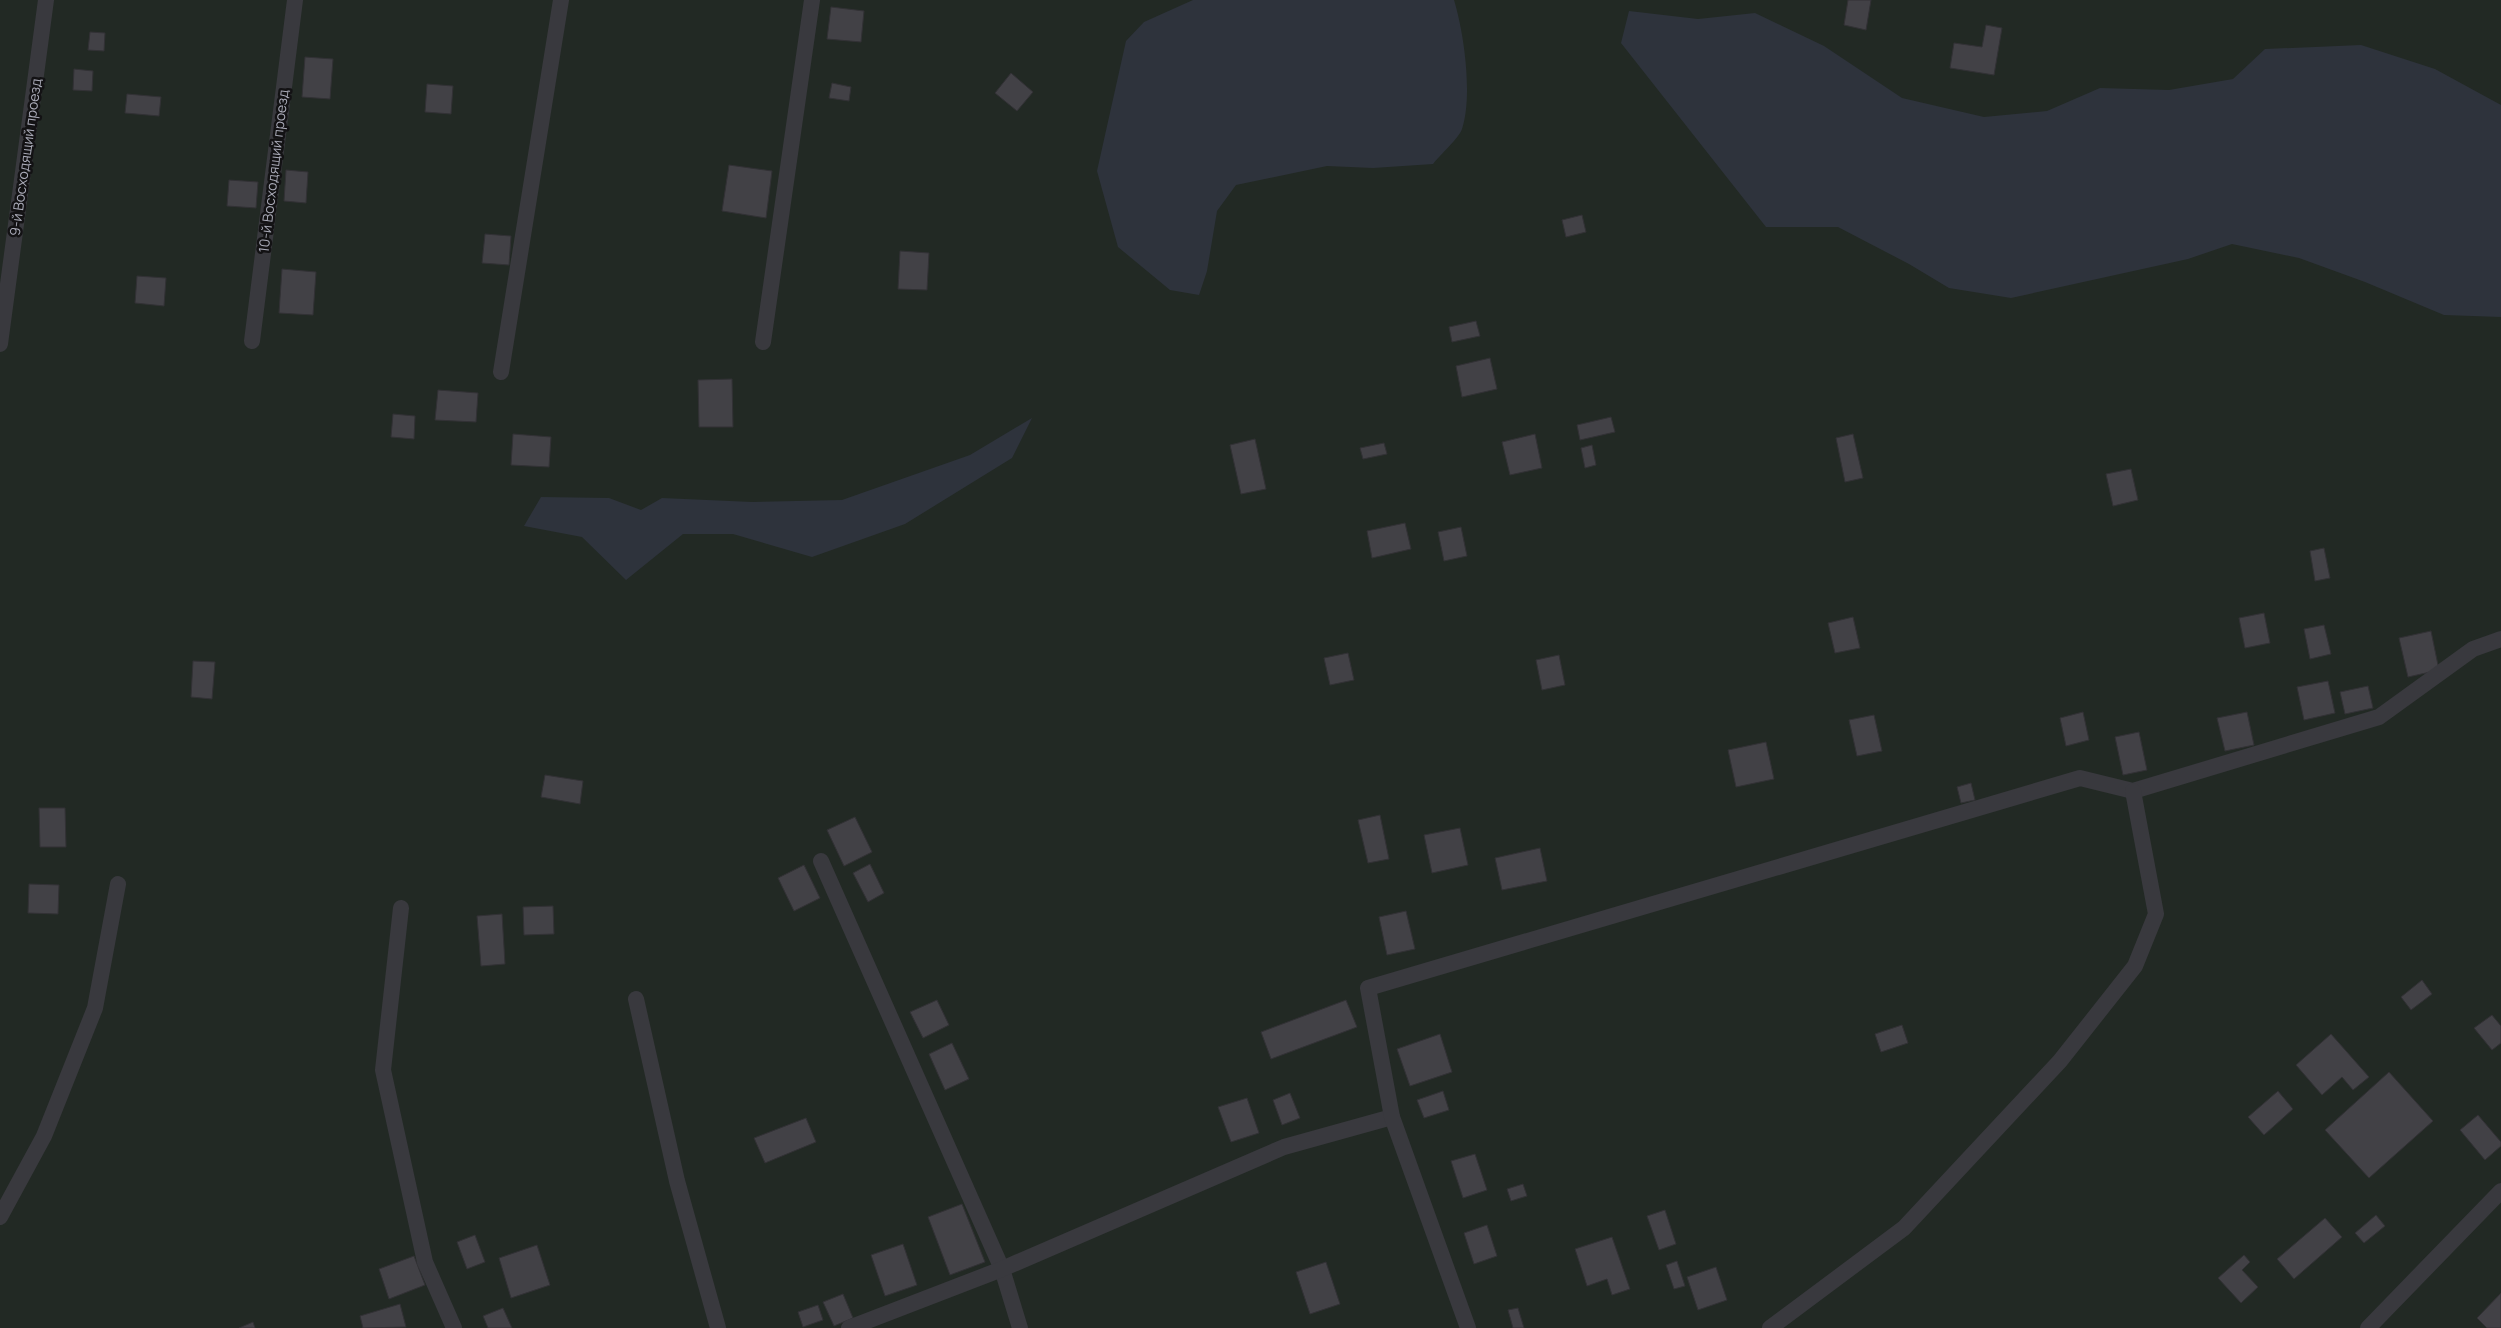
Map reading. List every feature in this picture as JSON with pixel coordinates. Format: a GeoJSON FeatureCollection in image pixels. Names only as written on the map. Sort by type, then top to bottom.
{"type":"FeatureCollection","features":[{"type":"Feature","properties":{"kind":"lane","name":"9-й Восходящий проезд"},"geometry":{"type":"LineString","coordinates":[[0,344],[46,0]]}},
{"type":"Feature","properties":{"kind":"lane","name":"10-й Восходящий проезд"},"geometry":{"type":"LineString","coordinates":[[252,341],[295,0]]}},
{"type":"Feature","properties":{"kind":"lane"},"geometry":{"type":"LineString","coordinates":[[501,372],[561,0]]}},
{"type":"Feature","properties":{"kind":"lane"},"geometry":{"type":"LineString","coordinates":[[763,342],[812,0]]}},
{"type":"Feature","properties":{"kind":"lane"},"geometry":{"type":"LineString","coordinates":[[1468,1328],[1392,1117],[1368,988],[2080,778],[2133,792],[2379,717],[2473,649],[2501,639]]}},
{"type":"Feature","properties":{"kind":"lane"},"geometry":{"type":"LineString","coordinates":[[1770,1328],[1904,1228],[2060,1062],[2135,966],[2156,914],[2133,792]]}},
{"type":"Feature","properties":{"kind":"lane"},"geometry":{"type":"LineString","coordinates":[[821,861],[1002,1269],[1020,1328]]}},
{"type":"Feature","properties":{"kind":"lane"},"geometry":{"type":"LineString","coordinates":[[0,1217],[44,1136],[95,1008],[118,884]]}},
{"type":"Feature","properties":{"kind":"lane"},"geometry":{"type":"LineString","coordinates":[[401,908],[383,1070],[425,1262],[454,1328]]}},
{"type":"Feature","properties":{"kind":"lane"},"geometry":{"type":"LineString","coordinates":[[636,1000],[676,1181],[718,1328]]}},
{"type":"Feature","properties":{"kind":"lane"},"geometry":{"type":"LineString","coordinates":[[849,1328],[1002,1269],[1284,1147],[1392,1117]]}},
{"type":"Feature","properties":{"kind":"lane"},"geometry":{"type":"LineString","coordinates":[[2368,1328],[2501,1191]]}},
{"type":"Feature","properties":{"kind":"shaded area"},"geometry":{"type":"Polygon","coordinates":[[[0,0],[2501,0],[2501,1328],[0,1328],[0,0]]]}},
{"type":"Feature","properties":{"kind":"shaded area"},"geometry":{"type":"Polygon","coordinates":[[[1193,0],[1454,0],[1461,29],[1466,64],[1467,99],[1462,129],[1433,164],[1373,168],[1327,166],[1236,185],[1217,211],[1207,271],[1199,295],[1170,290],[1118,247],[1097,171],[1126,41],[1144,22],[1193,0]]]}},
{"type":"Feature","properties":{"kind":"shaded area"},"geometry":{"type":"Polygon","coordinates":[[[1629,11],[1698,19],[1755,13],[1824,46],[1902,98],[1984,117],[2047,111],[2100,88],[2169,90],[2233,79],[2265,49],[2361,45],[2435,69],[2501,105],[2501,317],[2444,315],[2365,282],[2299,258],[2232,244],[2188,259],[2011,298],[1949,288],[1909,264],[1838,227],[1766,227],[1621,43],[1629,11]]]}},
{"type":"Feature","properties":{"kind":"shaded area"},"geometry":{"type":"Polygon","coordinates":[[[1032,418],[1012,458],[905,524],[812,557],[733,534],[683,534],[626,580],[582,537],[524,526],[541,497],[609,498],[641,510],[662,498],[752,502],[842,500],[970,455],[1032,418]]]}},
{"type":"Feature","properties":{"kind":"building"},"geometry":{"type":"Polygon","coordinates":[[[1848,0],[1871,0],[1866,30],[1844,25],[1848,0]]]}},
{"type":"Feature","properties":{"kind":"building"},"geometry":{"type":"Polygon","coordinates":[[[831,7],[864,11],[861,42],[827,39],[831,7]]]}},
{"type":"Feature","properties":{"kind":"building"},"geometry":{"type":"Polygon","coordinates":[[[1986,25],[2002,28],[1994,75],[1950,68],[1954,43],[1982,47],[1986,25]]]}},
{"type":"Feature","properties":{"kind":"building"},"geometry":{"type":"Polygon","coordinates":[[[90,32],[105,33],[104,51],[88,50],[90,32]]]}},
{"type":"Feature","properties":{"kind":"building"},"geometry":{"type":"Polygon","coordinates":[[[305,57],[333,59],[330,99],[302,97],[305,57]]]}},
{"type":"Feature","properties":{"kind":"building"},"geometry":{"type":"Polygon","coordinates":[[[74,69],[93,71],[92,91],[73,90],[74,69]]]}},
{"type":"Feature","properties":{"kind":"building"},"geometry":{"type":"Polygon","coordinates":[[[1011,73],[1033,92],[1017,111],[995,93],[1011,73]]]}},
{"type":"Feature","properties":{"kind":"building"},"geometry":{"type":"Polygon","coordinates":[[[832,83],[851,87],[849,101],[829,98],[832,83]]]}},
{"type":"Feature","properties":{"kind":"building"},"geometry":{"type":"Polygon","coordinates":[[[427,84],[453,86],[451,114],[425,112],[427,84]]]}},
{"type":"Feature","properties":{"kind":"building"},"geometry":{"type":"Polygon","coordinates":[[[127,94],[161,97],[159,116],[125,113],[127,94]]]}},
{"type":"Feature","properties":{"kind":"building"},"geometry":{"type":"Polygon","coordinates":[[[729,165],[772,171],[766,218],[722,211],[729,165]]]}},
{"type":"Feature","properties":{"kind":"building"},"geometry":{"type":"Polygon","coordinates":[[[286,170],[308,172],[306,203],[284,201],[286,170]]]}},
{"type":"Feature","properties":{"kind":"building"},"geometry":{"type":"Polygon","coordinates":[[[229,180],[258,182],[256,208],[227,206],[229,180]]]}},
{"type":"Feature","properties":{"kind":"building"},"geometry":{"type":"Polygon","coordinates":[[[1582,215],[1586,232],[1566,237],[1562,220],[1582,215]]]}},
{"type":"Feature","properties":{"kind":"building"},"geometry":{"type":"Polygon","coordinates":[[[485,234],[511,236],[509,265],[482,263],[485,234]]]}},
{"type":"Feature","properties":{"kind":"building"},"geometry":{"type":"Polygon","coordinates":[[[900,251],[929,253],[927,290],[898,289],[900,251]]]}},
{"type":"Feature","properties":{"kind":"building"},"geometry":{"type":"Polygon","coordinates":[[[282,269],[316,272],[313,315],[279,313],[282,269]]]}},
{"type":"Feature","properties":{"kind":"building"},"geometry":{"type":"Polygon","coordinates":[[[137,276],[166,278],[164,306],[135,303],[137,276]]]}},
{"type":"Feature","properties":{"kind":"building"},"geometry":{"type":"Polygon","coordinates":[[[1476,321],[1480,336],[1452,342],[1449,327],[1476,321]]]}},
{"type":"Feature","properties":{"kind":"building"},"geometry":{"type":"Polygon","coordinates":[[[1490,358],[1497,389],[1462,397],[1456,366],[1490,358]]]}},
{"type":"Feature","properties":{"kind":"building"},"geometry":{"type":"Polygon","coordinates":[[[732,379],[733,427],[699,427],[698,380],[732,379]]]}},
{"type":"Feature","properties":{"kind":"building"},"geometry":{"type":"Polygon","coordinates":[[[438,390],[478,393],[476,422],[435,420],[438,390]]]}},
{"type":"Feature","properties":{"kind":"building"},"geometry":{"type":"Polygon","coordinates":[[[393,414],[415,416],[414,439],[391,437],[393,414]]]}},
{"type":"Feature","properties":{"kind":"building"},"geometry":{"type":"Polygon","coordinates":[[[1611,417],[1615,432],[1580,440],[1577,425],[1611,417]]]}},
{"type":"Feature","properties":{"kind":"building"},"geometry":{"type":"Polygon","coordinates":[[[513,434],[551,437],[549,467],[511,465],[513,434]]]}},
{"type":"Feature","properties":{"kind":"building"},"geometry":{"type":"Polygon","coordinates":[[[1535,434],[1542,468],[1510,475],[1502,442],[1535,434]]]}},
{"type":"Feature","properties":{"kind":"building"},"geometry":{"type":"Polygon","coordinates":[[[1853,434],[1863,478],[1845,482],[1836,438],[1853,434]]]}},
{"type":"Feature","properties":{"kind":"building"},"geometry":{"type":"Polygon","coordinates":[[[1255,439],[1266,489],[1241,494],[1230,445],[1255,439]]]}},
{"type":"Feature","properties":{"kind":"building"},"geometry":{"type":"Polygon","coordinates":[[[1384,443],[1387,454],[1363,459],[1360,448],[1384,443]]]}},
{"type":"Feature","properties":{"kind":"building"},"geometry":{"type":"Polygon","coordinates":[[[1592,445],[1596,465],[1585,468],[1581,448],[1592,445]]]}},
{"type":"Feature","properties":{"kind":"building"},"geometry":{"type":"Polygon","coordinates":[[[2131,469],[2138,500],[2113,506],[2106,474],[2131,469]]]}},
{"type":"Feature","properties":{"kind":"building"},"geometry":{"type":"Polygon","coordinates":[[[1405,523],[1411,549],[1372,558],[1367,531],[1405,523]]]}},
{"type":"Feature","properties":{"kind":"building"},"geometry":{"type":"Polygon","coordinates":[[[1461,527],[1467,556],[1444,561],[1438,532],[1461,527]]]}},
{"type":"Feature","properties":{"kind":"building"},"geometry":{"type":"Polygon","coordinates":[[[2324,548],[2330,578],[2315,581],[2310,551],[2324,548]]]}},
{"type":"Feature","properties":{"kind":"building"},"geometry":{"type":"Polygon","coordinates":[[[2264,613],[2270,643],[2245,648],[2239,618],[2264,613]]]}},
{"type":"Feature","properties":{"kind":"building"},"geometry":{"type":"Polygon","coordinates":[[[1853,617],[1860,648],[1835,653],[1828,623],[1853,617]]]}},
{"type":"Feature","properties":{"kind":"building"},"geometry":{"type":"Polygon","coordinates":[[[2324,625],[2331,654],[2310,659],[2304,629],[2324,625]]]}},
{"type":"Feature","properties":{"kind":"building"},"geometry":{"type":"Polygon","coordinates":[[[2431,631],[2439,670],[2408,677],[2399,638],[2431,631]]]}},
{"type":"Feature","properties":{"kind":"building"},"geometry":{"type":"Polygon","coordinates":[[[1348,653],[1354,680],[1330,685],[1324,658],[1348,653]]]}},
{"type":"Feature","properties":{"kind":"building"},"geometry":{"type":"Polygon","coordinates":[[[1559,655],[1565,685],[1542,690],[1536,660],[1559,655]]]}},
{"type":"Feature","properties":{"kind":"building"},"geometry":{"type":"Polygon","coordinates":[[[193,661],[215,662],[212,699],[191,697],[193,661]]]}},
{"type":"Feature","properties":{"kind":"building"},"geometry":{"type":"Polygon","coordinates":[[[2328,681],[2335,713],[2304,720],[2297,687],[2328,681]]]}},
{"type":"Feature","properties":{"kind":"building"},"geometry":{"type":"Polygon","coordinates":[[[2368,686],[2373,708],[2345,714],[2340,692],[2368,686]]]}},
{"type":"Feature","properties":{"kind":"building"},"geometry":{"type":"Polygon","coordinates":[[[2083,712],[2089,740],[2066,746],[2060,718],[2083,712]]]}},
{"type":"Feature","properties":{"kind":"building"},"geometry":{"type":"Polygon","coordinates":[[[2247,712],[2254,745],[2225,751],[2217,718],[2247,712]]]}},
{"type":"Feature","properties":{"kind":"building"},"geometry":{"type":"Polygon","coordinates":[[[1874,715],[1882,751],[1857,756],[1849,720],[1874,715]]]}},
{"type":"Feature","properties":{"kind":"building"},"geometry":{"type":"Polygon","coordinates":[[[2139,732],[2147,770],[2123,775],[2115,737],[2139,732]]]}},
{"type":"Feature","properties":{"kind":"building"},"geometry":{"type":"Polygon","coordinates":[[[1766,742],[1774,779],[1736,787],[1728,750],[1766,742]]]}},
{"type":"Feature","properties":{"kind":"building"},"geometry":{"type":"Polygon","coordinates":[[[545,775],[583,781],[580,804],[541,797],[545,775]]]}},
{"type":"Feature","properties":{"kind":"building"},"geometry":{"type":"Polygon","coordinates":[[[1971,783],[1975,800],[1961,803],[1957,787],[1971,783]]]}},
{"type":"Feature","properties":{"kind":"building"},"geometry":{"type":"Polygon","coordinates":[[[39,808],[65,808],[66,847],[40,847],[39,808]]]}},
{"type":"Feature","properties":{"kind":"building"},"geometry":{"type":"Polygon","coordinates":[[[1380,815],[1389,859],[1368,863],[1358,820],[1380,815]]]}},
{"type":"Feature","properties":{"kind":"building"},"geometry":{"type":"Polygon","coordinates":[[[855,817],[872,852],[844,866],[827,830],[855,817]]]}},
{"type":"Feature","properties":{"kind":"building"},"geometry":{"type":"Polygon","coordinates":[[[1460,828],[1468,865],[1432,873],[1424,835],[1460,828]]]}},
{"type":"Feature","properties":{"kind":"building"},"geometry":{"type":"Polygon","coordinates":[[[1540,848],[1547,881],[1502,890],[1495,858],[1540,848]]]}},
{"type":"Feature","properties":{"kind":"building"},"geometry":{"type":"Polygon","coordinates":[[[870,864],[884,893],[868,902],[853,873],[870,864]]]}},
{"type":"Feature","properties":{"kind":"building"},"geometry":{"type":"Polygon","coordinates":[[[804,865],[820,898],[794,911],[778,878],[804,865]]]}},
{"type":"Feature","properties":{"kind":"building"},"geometry":{"type":"Polygon","coordinates":[[[29,884],[59,885],[58,914],[28,913],[29,884]]]}},
{"type":"Feature","properties":{"kind":"building"},"geometry":{"type":"Polygon","coordinates":[[[553,906],[554,934],[524,935],[523,907],[553,906]]]}},
{"type":"Feature","properties":{"kind":"building"},"geometry":{"type":"Polygon","coordinates":[[[1406,911],[1415,949],[1387,955],[1379,917],[1406,911]]]}},
{"type":"Feature","properties":{"kind":"building"},"geometry":{"type":"Polygon","coordinates":[[[502,914],[505,964],[481,966],[477,916],[502,914]]]}},
{"type":"Feature","properties":{"kind":"building"},"geometry":{"type":"Polygon","coordinates":[[[2422,980],[2432,994],[2411,1010],[2401,997],[2422,980]]]}},
{"type":"Feature","properties":{"kind":"building"},"geometry":{"type":"Polygon","coordinates":[[[937,1000],[949,1025],[923,1038],[910,1012],[937,1000]]]}},
{"type":"Feature","properties":{"kind":"building"},"geometry":{"type":"Polygon","coordinates":[[[1346,1000],[1357,1027],[1271,1059],[1261,1032],[1346,1000]]]}},
{"type":"Feature","properties":{"kind":"building"},"geometry":{"type":"Polygon","coordinates":[[[2492,1015],[2501,1026],[2501,1043],[2492,1050],[2474,1028],[2492,1015]]]}},
{"type":"Feature","properties":{"kind":"building"},"geometry":{"type":"Polygon","coordinates":[[[1902,1025],[1908,1043],[1881,1052],[1875,1034],[1902,1025]]]}},
{"type":"Feature","properties":{"kind":"building"},"geometry":{"type":"Polygon","coordinates":[[[1440,1034],[1452,1072],[1410,1086],[1397,1049],[1440,1034]]]}},
{"type":"Feature","properties":{"kind":"building"},"geometry":{"type":"Polygon","coordinates":[[[2331,1034],[2369,1077],[2353,1090],[2342,1077],[2322,1095],[2296,1065],[2331,1034]]]}},
{"type":"Feature","properties":{"kind":"building"},"geometry":{"type":"Polygon","coordinates":[[[952,1043],[969,1079],[945,1090],[929,1054],[952,1043]]]}},
{"type":"Feature","properties":{"kind":"building"},"geometry":{"type":"Polygon","coordinates":[[[2389,1072],[2433,1121],[2369,1178],[2325,1130],[2389,1072]]]}},
{"type":"Feature","properties":{"kind":"building"},"geometry":{"type":"Polygon","coordinates":[[[1443,1091],[1449,1110],[1424,1118],[1417,1100],[1443,1091]]]}},
{"type":"Feature","properties":{"kind":"building"},"geometry":{"type":"Polygon","coordinates":[[[2278,1091],[2293,1109],[2264,1135],[2248,1117],[2278,1091]]]}},
{"type":"Feature","properties":{"kind":"building"},"geometry":{"type":"Polygon","coordinates":[[[1290,1093],[1300,1118],[1282,1125],[1273,1100],[1290,1093]]]}},
{"type":"Feature","properties":{"kind":"building"},"geometry":{"type":"Polygon","coordinates":[[[1247,1098],[1259,1133],[1231,1142],[1218,1107],[1247,1098]]]}},
{"type":"Feature","properties":{"kind":"building"},"geometry":{"type":"Polygon","coordinates":[[[2478,1115],[2501,1142],[2501,1146],[2485,1160],[2460,1130],[2478,1115]]]}},
{"type":"Feature","properties":{"kind":"building"},"geometry":{"type":"Polygon","coordinates":[[[806,1118],[816,1142],[765,1163],[754,1138],[806,1118]]]}},
{"type":"Feature","properties":{"kind":"building"},"geometry":{"type":"Polygon","coordinates":[[[1475,1154],[1487,1190],[1463,1198],[1451,1161],[1475,1154]]]}},
{"type":"Feature","properties":{"kind":"building"},"geometry":{"type":"Polygon","coordinates":[[[1523,1184],[1527,1196],[1511,1201],[1507,1189],[1523,1184]]]}},
{"type":"Feature","properties":{"kind":"building"},"geometry":{"type":"Polygon","coordinates":[[[962,1204],[985,1262],[950,1275],[928,1217],[962,1204]]]}},
{"type":"Feature","properties":{"kind":"building"},"geometry":{"type":"Polygon","coordinates":[[[1665,1210],[1676,1244],[1659,1250],[1647,1216],[1665,1210]]]}},
{"type":"Feature","properties":{"kind":"building"},"geometry":{"type":"Polygon","coordinates":[[[2376,1215],[2385,1226],[2364,1243],[2355,1233],[2376,1215]]]}},
{"type":"Feature","properties":{"kind":"building"},"geometry":{"type":"Polygon","coordinates":[[[2325,1218],[2342,1237],[2294,1279],[2277,1259],[2325,1218]]]}},
{"type":"Feature","properties":{"kind":"building"},"geometry":{"type":"Polygon","coordinates":[[[1487,1225],[1497,1256],[1474,1264],[1464,1233],[1487,1225]]]}},
{"type":"Feature","properties":{"kind":"building"},"geometry":{"type":"Polygon","coordinates":[[[475,1235],[485,1262],[467,1269],[457,1242],[475,1235]]]}},
{"type":"Feature","properties":{"kind":"building"},"geometry":{"type":"Polygon","coordinates":[[[1612,1237],[1630,1289],[1612,1295],[1607,1279],[1587,1286],[1575,1249],[1612,1237]]]}},
{"type":"Feature","properties":{"kind":"building"},"geometry":{"type":"Polygon","coordinates":[[[903,1244],[917,1285],[885,1296],[871,1255],[903,1244]]]}},
{"type":"Feature","properties":{"kind":"building"},"geometry":{"type":"Polygon","coordinates":[[[537,1245],[550,1285],[511,1298],[499,1258],[537,1245]]]}},
{"type":"Feature","properties":{"kind":"building"},"geometry":{"type":"Polygon","coordinates":[[[2244,1255],[2250,1262],[2242,1270],[2258,1287],[2241,1303],[2218,1278],[2244,1255]]]}},
{"type":"Feature","properties":{"kind":"building"},"geometry":{"type":"Polygon","coordinates":[[[414,1256],[425,1285],[389,1299],[379,1269],[414,1256]]]}},
{"type":"Feature","properties":{"kind":"building"},"geometry":{"type":"Polygon","coordinates":[[[1677,1261],[1685,1286],[1674,1289],[1666,1265],[1677,1261]]]}},
{"type":"Feature","properties":{"kind":"building"},"geometry":{"type":"Polygon","coordinates":[[[1326,1262],[1340,1304],[1310,1314],[1296,1272],[1326,1262]]]}},
{"type":"Feature","properties":{"kind":"building"},"geometry":{"type":"Polygon","coordinates":[[[1716,1267],[1727,1300],[1698,1310],[1687,1277],[1716,1267]]]}},
{"type":"Feature","properties":{"kind":"building"},"geometry":{"type":"Polygon","coordinates":[[[2501,1293],[2501,1328],[2487,1328],[2477,1318],[2501,1293]]]}},
{"type":"Feature","properties":{"kind":"building"},"geometry":{"type":"Polygon","coordinates":[[[843,1294],[853,1318],[834,1326],[823,1302],[843,1294]]]}},
{"type":"Feature","properties":{"kind":"building"},"geometry":{"type":"Polygon","coordinates":[[[400,1304],[406,1327],[363,1328],[360,1316],[400,1304]]]}},
{"type":"Feature","properties":{"kind":"building"},"geometry":{"type":"Polygon","coordinates":[[[818,1305],[823,1320],[803,1327],[798,1312],[818,1305]]]}},
{"type":"Feature","properties":{"kind":"building"},"geometry":{"type":"Polygon","coordinates":[[[503,1308],[512,1328],[488,1328],[483,1316],[503,1308]]]}},
{"type":"Feature","properties":{"kind":"building"},"geometry":{"type":"Polygon","coordinates":[[[1518,1308],[1524,1328],[1513,1328],[1508,1310],[1518,1308]]]}},
{"type":"Feature","properties":{"kind":"building"},"geometry":{"type":"Polygon","coordinates":[[[253,1322],[255,1328],[239,1328],[253,1322]]]}}]}
